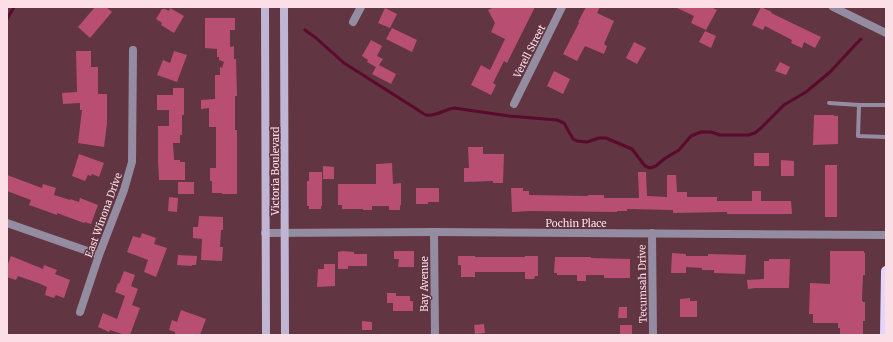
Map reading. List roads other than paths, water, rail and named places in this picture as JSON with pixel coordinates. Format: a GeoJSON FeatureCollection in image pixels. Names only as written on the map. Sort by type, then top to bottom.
{"type":"FeatureCollection","features":[{"type":"Feature","properties":{"kind":"main road","name":"Victoria Boulevard"},"geometry":{"type":"LineString","coordinates":[[265,7],[266,335]]}},
{"type":"Feature","properties":{"kind":"main road","name":"Victoria Boulevard"},"geometry":{"type":"LineString","coordinates":[[284,7],[286,233],[285,335]]}},
{"type":"Feature","properties":{"kind":"main road"},"geometry":{"type":"LineString","coordinates":[[885,335],[886,271]]}},
{"type":"Feature","properties":{"kind":"street"},"geometry":{"type":"LineString","coordinates":[[353,22],[361,7]]}},
{"type":"Feature","properties":{"kind":"street","name":"Verell Street"},"geometry":{"type":"LineString","coordinates":[[514,104],[562,7]]}},
{"type":"Feature","properties":{"kind":"street"},"geometry":{"type":"LineString","coordinates":[[833,7],[886,33]]}},
{"type":"Feature","properties":{"kind":"street","name":"East Winona Drive"},"geometry":{"type":"LineString","coordinates":[[80,312],[124,190],[132,162],[132,50]]}},
{"type":"Feature","properties":{"kind":"street"},"geometry":{"type":"LineString","coordinates":[[7,223],[99,256]]}},
{"type":"Feature","properties":{"kind":"street","name":"Pochin Place"},"geometry":{"type":"LineString","coordinates":[[265,233],[434,232],[886,235]]}},
{"type":"Feature","properties":{"kind":"street","name":"Bay Avenue"},"geometry":{"type":"LineString","coordinates":[[434,232],[435,335]]}},
{"type":"Feature","properties":{"kind":"street","name":"Tecumsah Drive"},"geometry":{"type":"LineString","coordinates":[[652,233],[653,335]]}},
{"type":"Feature","properties":{"kind":"lane"},"geometry":{"type":"LineString","coordinates":[[829,103],[886,105]]}},
{"type":"Feature","properties":{"kind":"lane"},"geometry":{"type":"LineString","coordinates":[[859,105],[858,136],[886,137]]}},
{"type":"Feature","properties":{"kind":"waterway"},"geometry":{"type":"LineString","coordinates":[[7,19],[14,7]]}},
{"type":"Feature","properties":{"kind":"waterway"},"geometry":{"type":"LineString","coordinates":[[305,30],[344,63],[425,114],[433,115],[454,108],[509,116],[557,120],[564,123],[573,139],[587,142],[599,138],[606,138],[632,149],[645,166],[650,168],[656,166],[679,150],[691,136],[701,132],[711,132],[720,135],[748,135],[755,133],[784,105],[806,92],[830,72],[861,39]]}}]}
